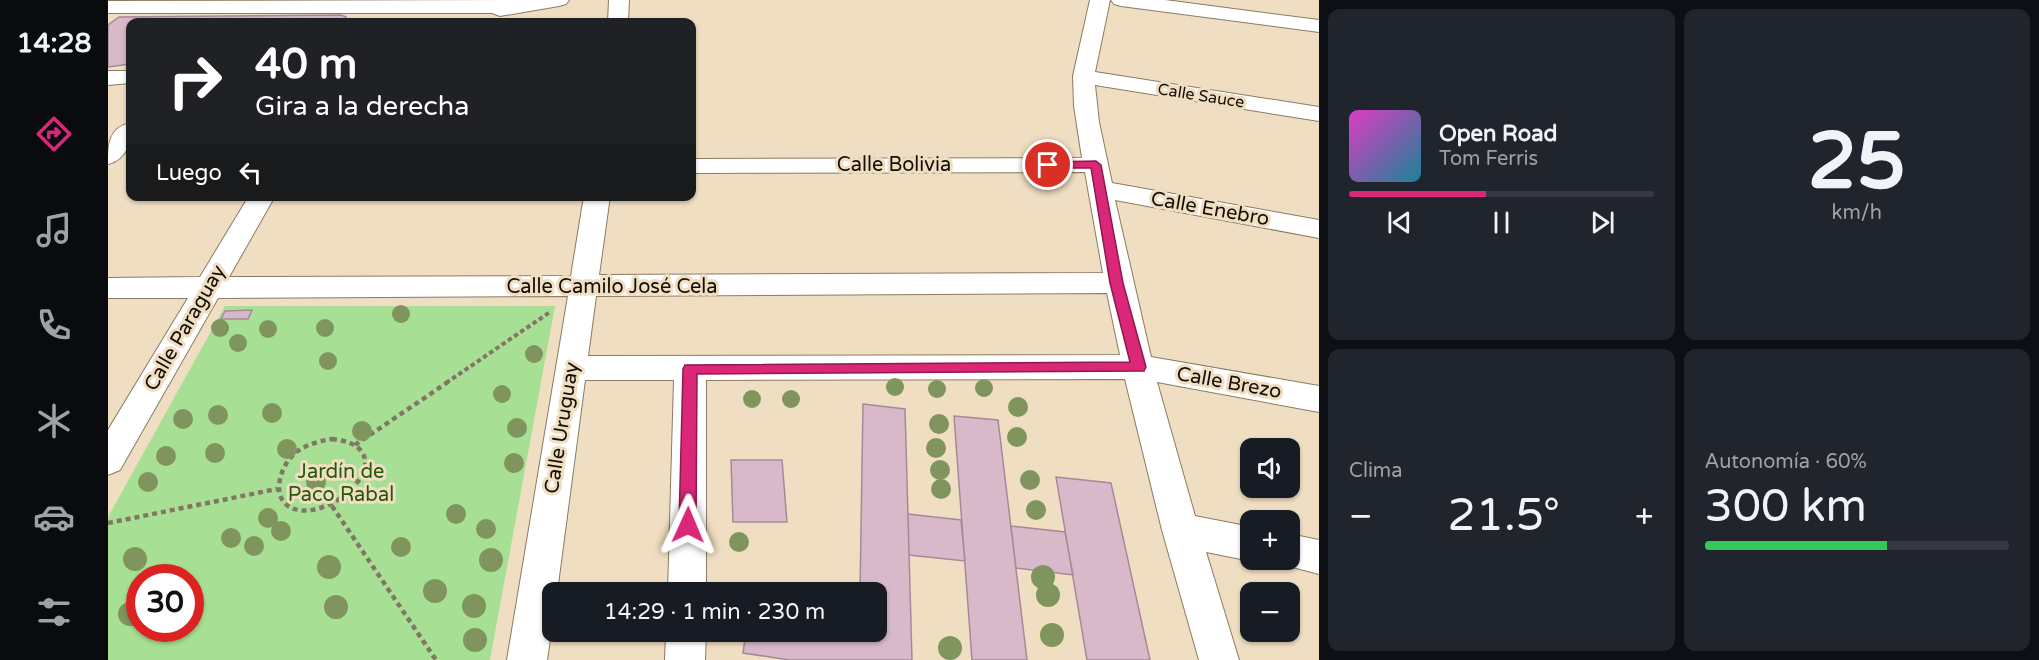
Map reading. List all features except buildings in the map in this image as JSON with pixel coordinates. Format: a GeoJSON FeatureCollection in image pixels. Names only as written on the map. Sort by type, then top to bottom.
{"type":"FeatureCollection","features":[{"type":"Feature","properties":{"kind":"street"},"geometry":{"type":"LineString","coordinates":[[455,18],[559,0]]}},
{"type":"Feature","properties":{"kind":"street"},"geometry":{"type":"LineString","coordinates":[[618,18],[619,0]]}},
{"type":"Feature","properties":{"kind":"street"},"geometry":{"type":"LineString","coordinates":[[1100,0],[1084,77],[1098,177],[1117,283],[1180,530],[1219,660]]}},
{"type":"Feature","properties":{"kind":"street"},"geometry":{"type":"LineString","coordinates":[[1121,0],[1319,26]]}},
{"type":"Feature","properties":{"kind":"street"},"geometry":{"type":"LineString","coordinates":[[109,8],[370,10],[520,7]]}},
{"type":"Feature","properties":{"kind":"street","name":"Calle Sauce"},"geometry":{"type":"LineString","coordinates":[[1084,77],[1319,114]]}},
{"type":"Feature","properties":{"kind":"street"},"geometry":{"type":"LineString","coordinates":[[108,157],[126,135]]}},
{"type":"Feature","properties":{"kind":"street","name":"Calle Bolivia"},"geometry":{"type":"LineString","coordinates":[[696,166],[1098,177]]}},
{"type":"Feature","properties":{"kind":"street","name":"Calle Enebro"},"geometry":{"type":"LineString","coordinates":[[1098,177],[1319,228]]}},
{"type":"Feature","properties":{"kind":"street","name":"Calle Paraguay"},"geometry":{"type":"LineString","coordinates":[[108,460],[259,201]]}},
{"type":"Feature","properties":{"kind":"street","name":"Calle Uruguay"},"geometry":{"type":"LineString","coordinates":[[527,660],[596,201]]}},
{"type":"Feature","properties":{"kind":"street","name":"Calle Camilo José Cela"},"geometry":{"type":"LineString","coordinates":[[108,288],[1117,283]]}},
{"type":"Feature","properties":{"kind":"street","name":"Calle Brezo"},"geometry":{"type":"LineString","coordinates":[[571,368],[1139,367],[1319,399]]}},
{"type":"Feature","properties":{"kind":"street"},"geometry":{"type":"LineString","coordinates":[[687,582],[690,369]]}},
{"type":"Feature","properties":{"kind":"street"},"geometry":{"type":"LineString","coordinates":[[1180,530],[1240,542]]}},
{"type":"Feature","properties":{"kind":"street"},"geometry":{"type":"LineString","coordinates":[[1300,553],[1319,557]]}},
{"type":"Feature","properties":{"kind":"street"},"geometry":{"type":"LineString","coordinates":[[686,642],[686,660]]}},
{"type":"Feature","properties":{"kind":"path"},"geometry":{"type":"LineString","coordinates":[[355,445],[585,287]]}},
{"type":"Feature","properties":{"kind":"path"},"geometry":{"type":"LineString","coordinates":[[332,439],[345,440],[355,445],[362,453],[365,463],[363,475],[356,487],[332,506],[302,511],[290,507],[281,499],[277,489],[278,478],[293,455],[305,447],[332,439]]}},
{"type":"Feature","properties":{"kind":"path"},"geometry":{"type":"LineString","coordinates":[[108,523],[277,489]]}},
{"type":"Feature","properties":{"kind":"path"},"geometry":{"type":"LineString","coordinates":[[332,506],[436,660]]}},
{"type":"Feature","properties":{"kind":"green space","name":"Jardín de Paco Rabal"},"geometry":{"type":"Polygon","coordinates":[[[225,306],[555,306],[490,660],[108,660],[108,517],[225,306]]]}},
{"type":"Feature","properties":{"kind":"route"},"geometry":{"type":"LineString","coordinates":[[688,525],[690,369],[1139,367],[1117,283],[1096,165],[1048,165]]}}]}
